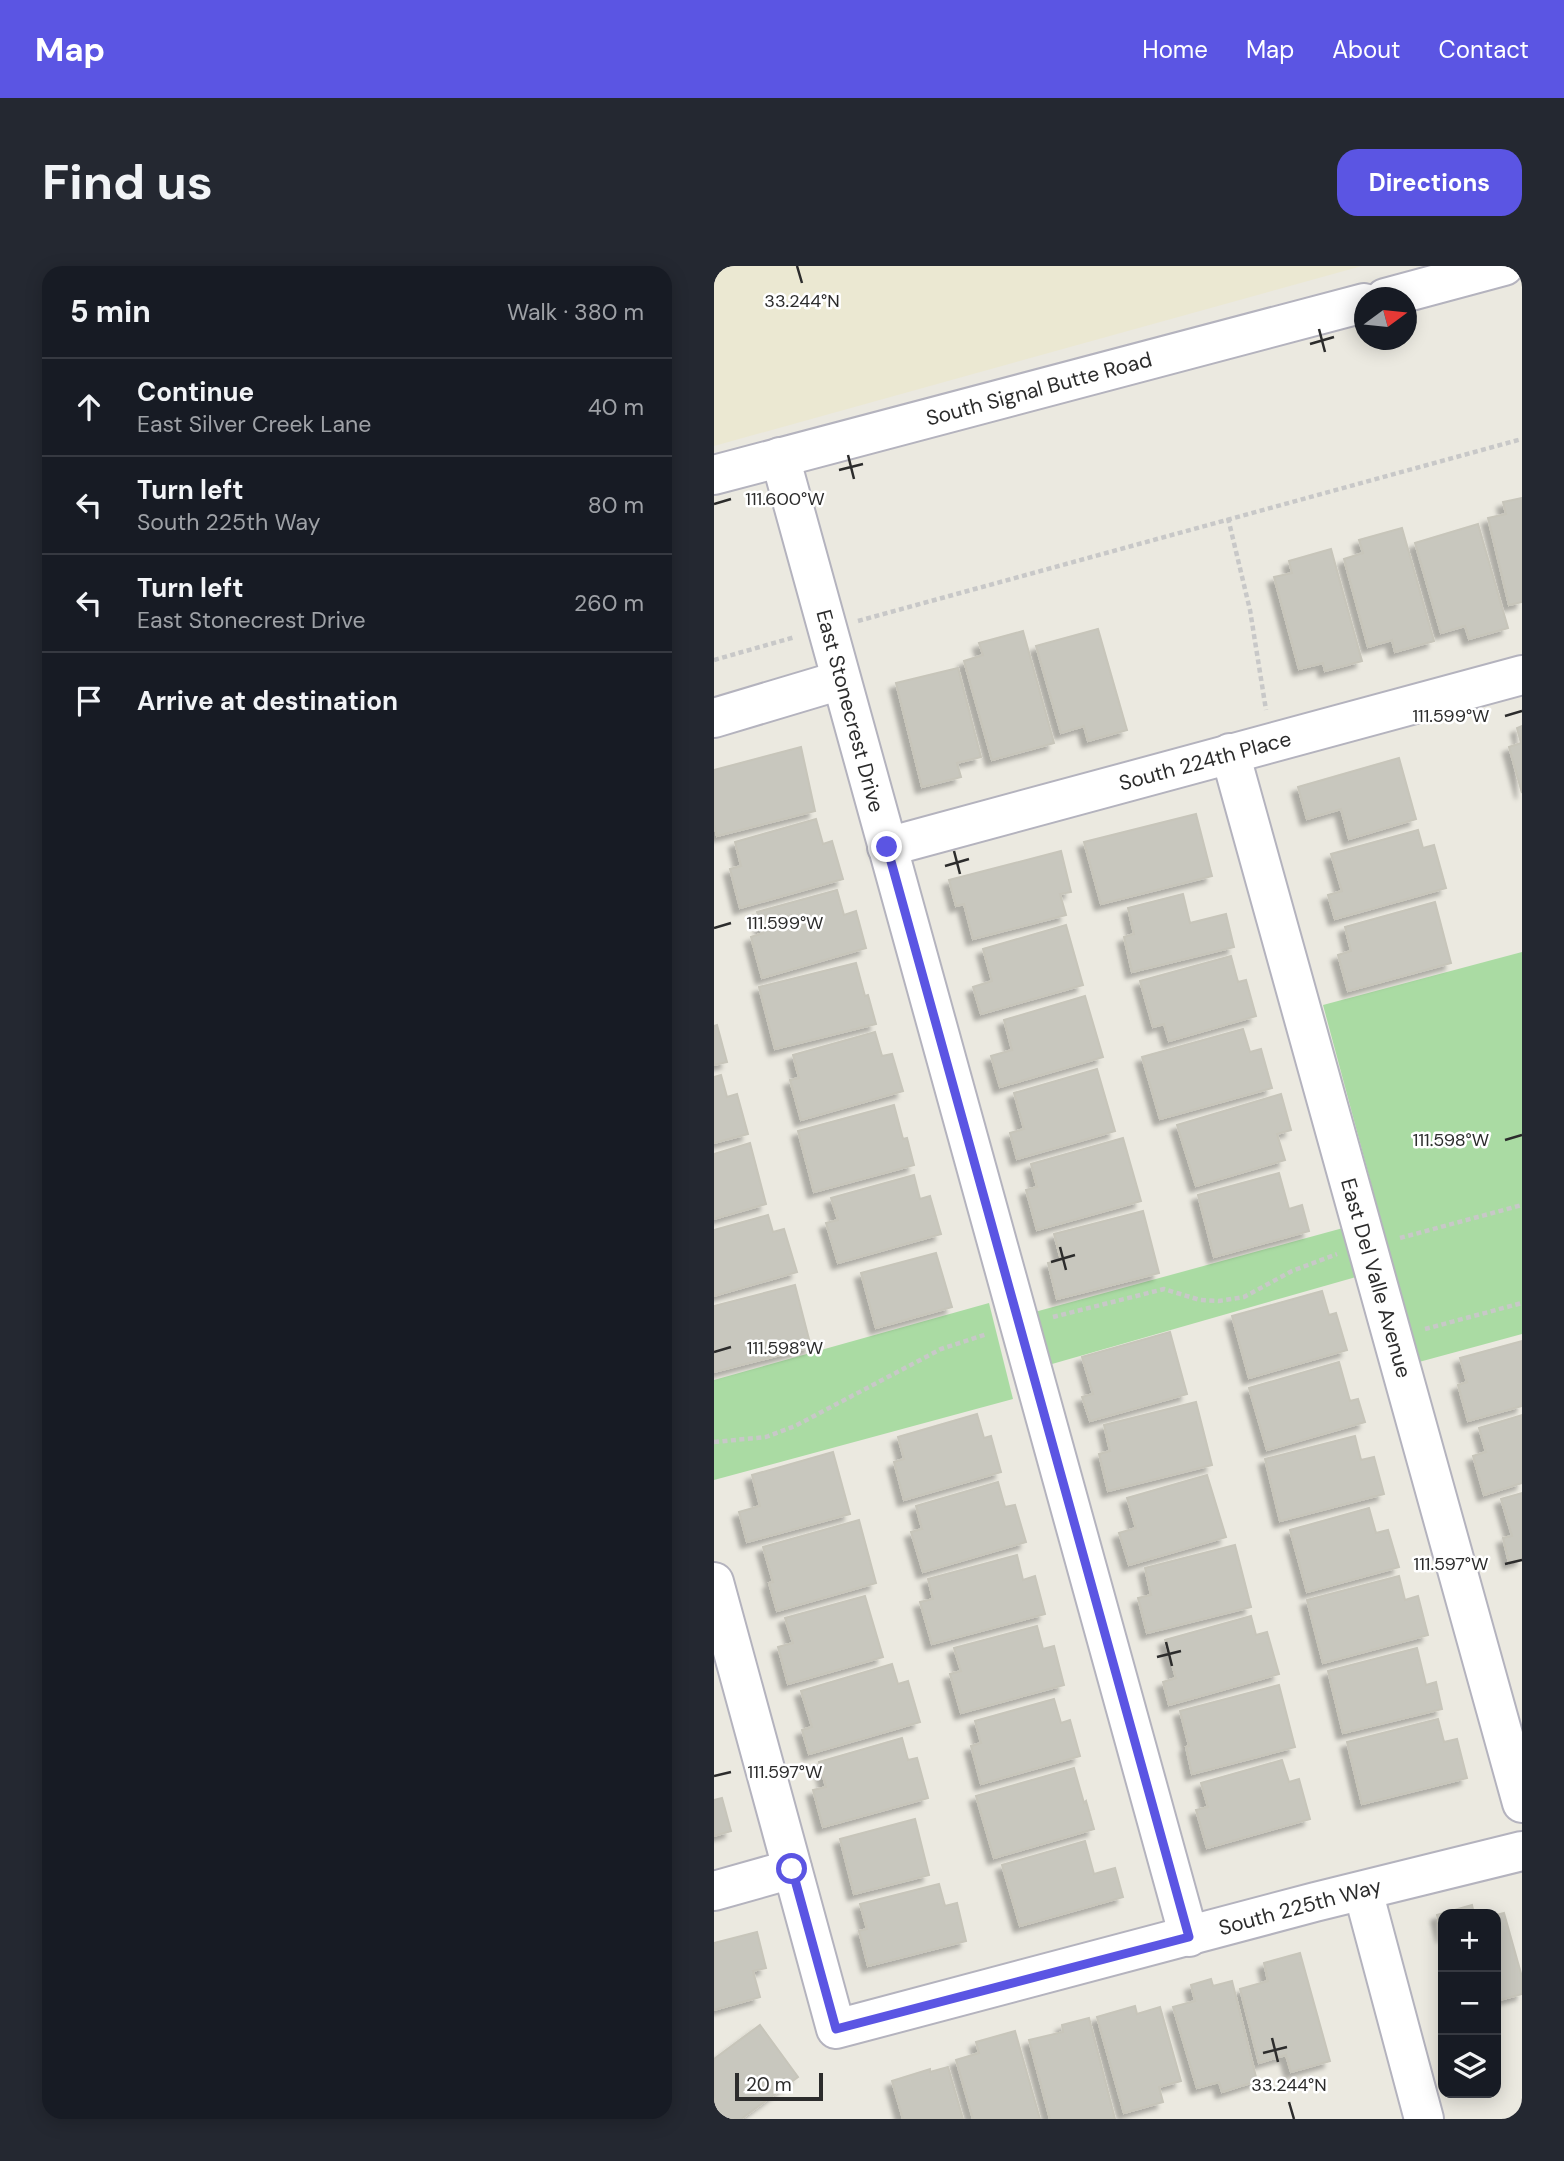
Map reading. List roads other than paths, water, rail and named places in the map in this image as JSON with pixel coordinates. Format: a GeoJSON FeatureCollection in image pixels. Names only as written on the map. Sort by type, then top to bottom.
{"type":"FeatureCollection","features":[{"type":"Feature","properties":{"kind":"street"},"geometry":{"type":"LineString","coordinates":[[1417,289],[1496,267]]}},
{"type":"Feature","properties":{"kind":"street","name":"South Signal Butte Road"},"geometry":{"type":"LineString","coordinates":[[714,475],[1354,306]]}},
{"type":"Feature","properties":{"kind":"street","name":"East Stonecrest Drive"},"geometry":{"type":"LineString","coordinates":[[780,457],[1189,1937]]}},
{"type":"Feature","properties":{"kind":"street","name":"South 224th Place"},"geometry":{"type":"LineString","coordinates":[[887,847],[1522,675]]}},
{"type":"Feature","properties":{"kind":"street"},"geometry":{"type":"LineString","coordinates":[[714,718],[841,680]]}},
{"type":"Feature","properties":{"kind":"street","name":"East Del Valle Avenue"},"geometry":{"type":"LineString","coordinates":[[1230,753],[1522,1803]]}},
{"type":"Feature","properties":{"kind":"street"},"geometry":{"type":"LineString","coordinates":[[714,1582],[792,1869],[714,1891]]}},
{"type":"Feature","properties":{"kind":"street","name":"South 225th Way"},"geometry":{"type":"LineString","coordinates":[[792,1869],[836,2029],[1315,1902],[1522,1851]]}},
{"type":"Feature","properties":{"kind":"street"},"geometry":{"type":"LineString","coordinates":[[1363,1891],[1424,2119]]}}]}
